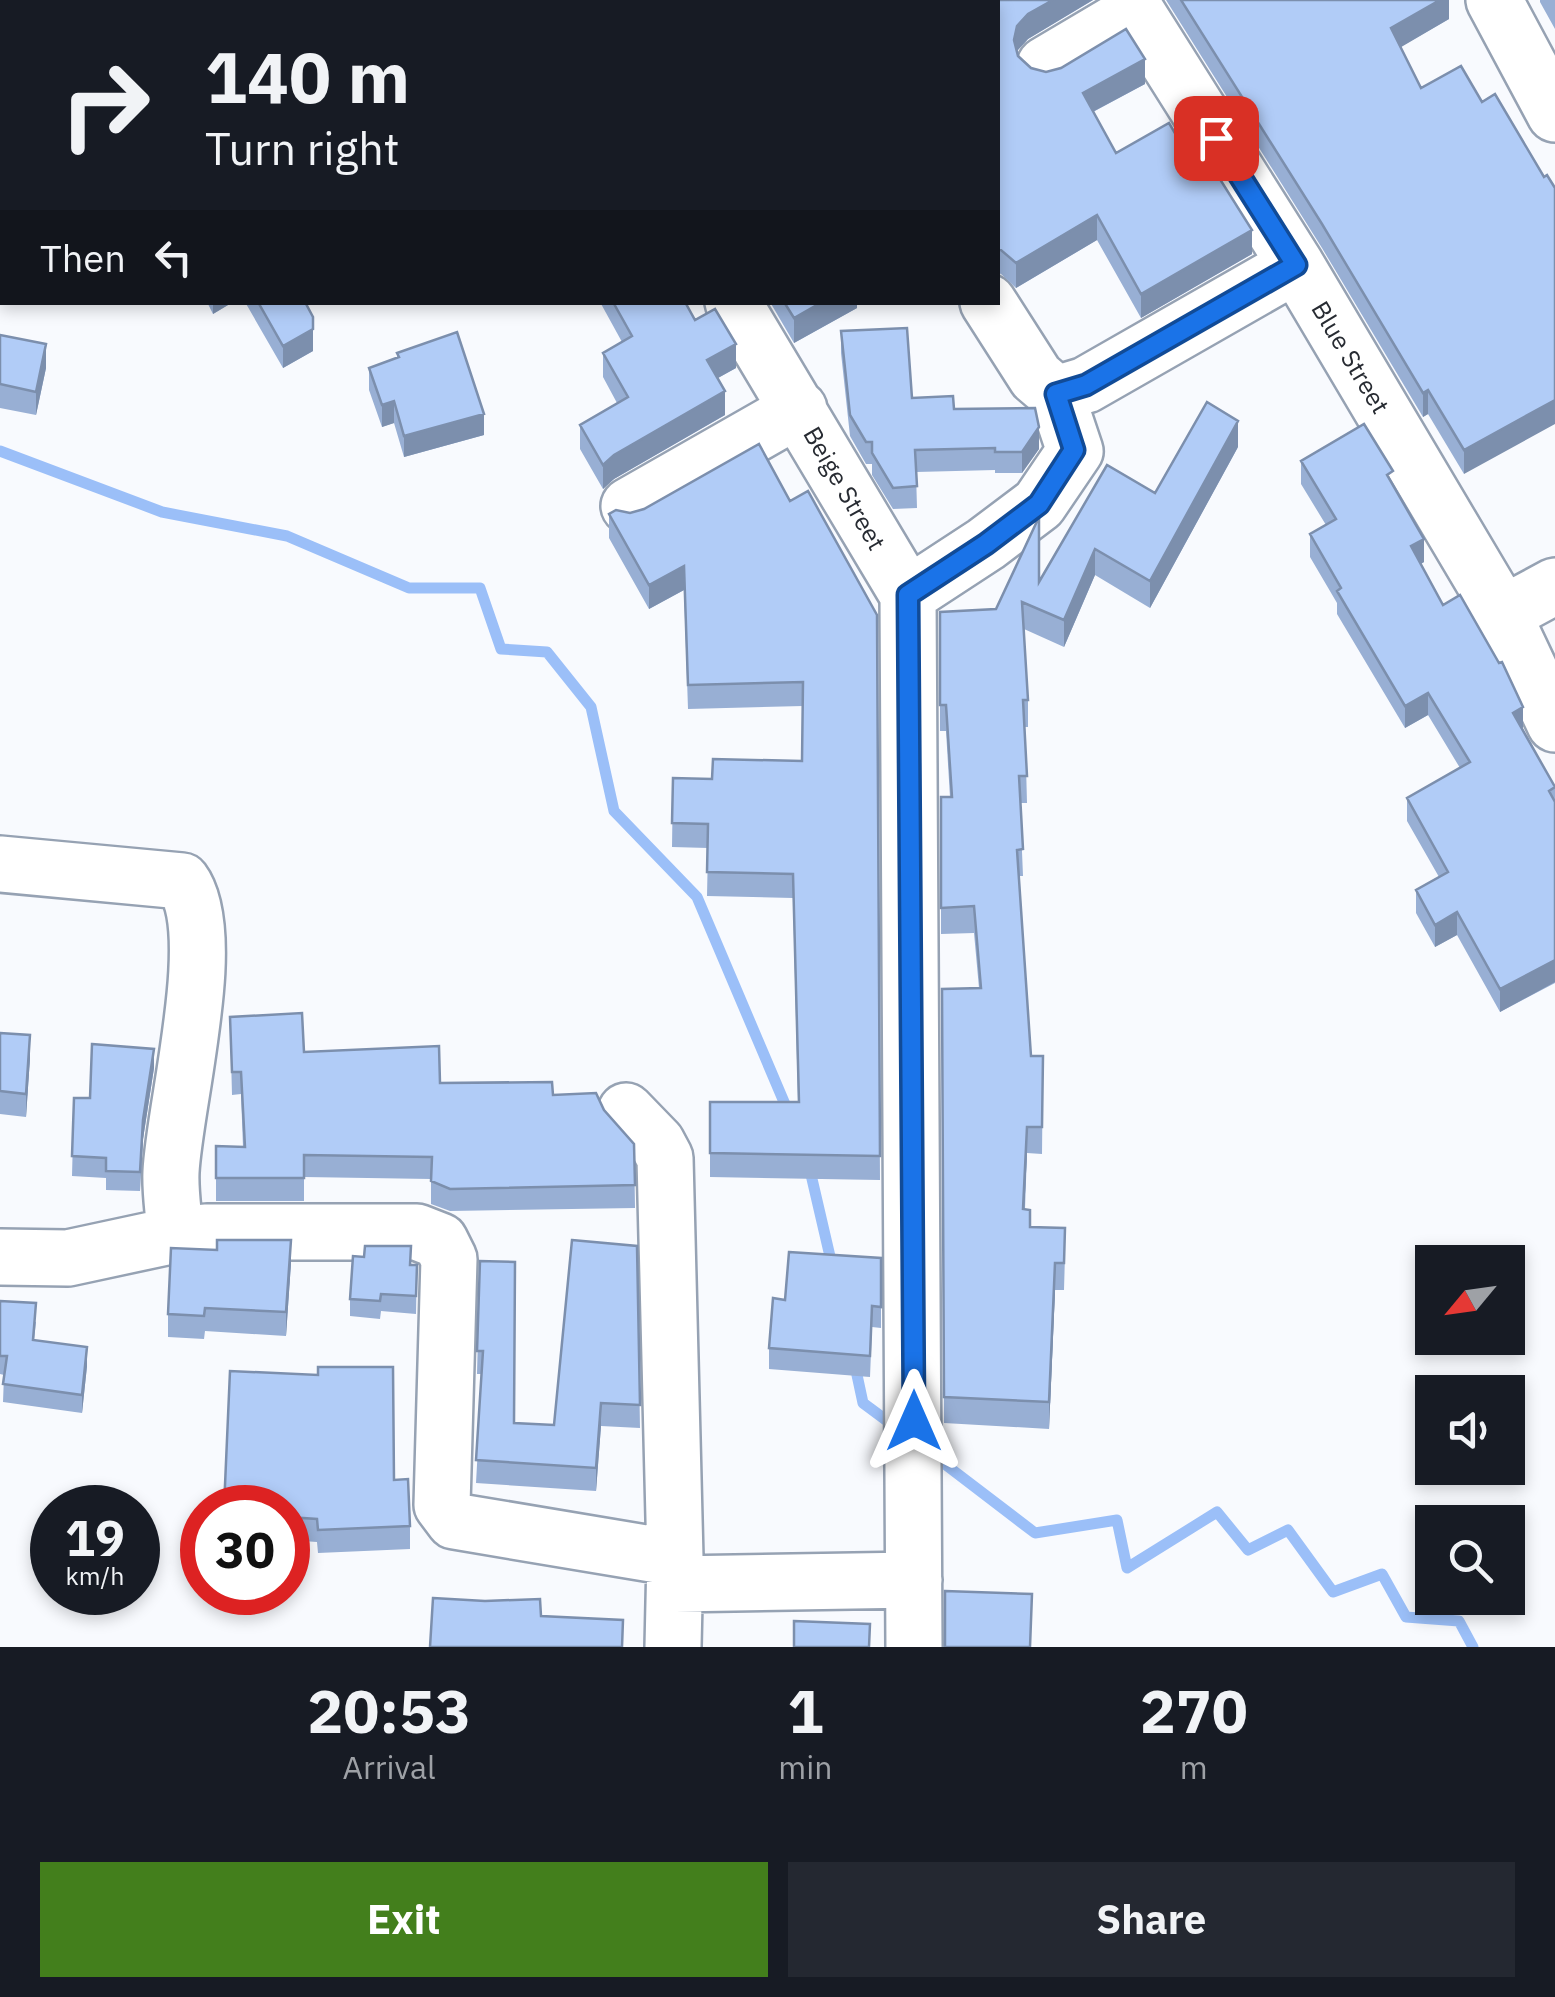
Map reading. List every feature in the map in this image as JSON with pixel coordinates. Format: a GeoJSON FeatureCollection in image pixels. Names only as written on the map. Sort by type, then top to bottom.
{"type":"FeatureCollection","features":[{"type":"Feature","properties":{"kind":"street"},"geometry":{"type":"LineString","coordinates":[[1494,0],[1555,114]]}},
{"type":"Feature","properties":{"kind":"street"},"geometry":{"type":"LineString","coordinates":[[1045,65],[1133,6]]}},
{"type":"Feature","properties":{"kind":"street","name":"Blue Street"},"geometry":{"type":"LineString","coordinates":[[1133,6],[1296,265],[1502,614],[1555,724]]}},
{"type":"Feature","properties":{"kind":"street"},"geometry":{"type":"LineString","coordinates":[[1056,394],[1086,385],[1296,265]]}},
{"type":"Feature","properties":{"kind":"street","name":"Beige Street"},"geometry":{"type":"LineString","coordinates":[[735,305],[908,595]]}},
{"type":"Feature","properties":{"kind":"street"},"geometry":{"type":"LineString","coordinates":[[914,1647],[908,595],[1039,504],[1074,450],[1056,394],[1036,377],[990,305]]}},
{"type":"Feature","properties":{"kind":"street"},"geometry":{"type":"LineString","coordinates":[[630,506],[798,409]]}},
{"type":"Feature","properties":{"kind":"street"},"geometry":{"type":"LineString","coordinates":[[1502,614],[1555,586]]}},
{"type":"Feature","properties":{"kind":"street"},"geometry":{"type":"LineString","coordinates":[[0,864],[182,881],[192,895],[196,955],[171,1172],[174,1235]]}},
{"type":"Feature","properties":{"kind":"street"},"geometry":{"type":"LineString","coordinates":[[626,1111],[657,1142],[665,1158],[675,1571],[673,1647]]}},
{"type":"Feature","properties":{"kind":"street"},"geometry":{"type":"LineString","coordinates":[[0,1257],[68,1258],[174,1235],[417,1232],[440,1241],[449,1260],[442,1505],[454,1521],[675,1571],[914,1580]]}},
{"type":"Feature","properties":{"kind":"building"},"geometry":{"type":"Polygon","coordinates":[[[1000,0],[1053,0],[1028,14],[1017,26],[1014,40],[1018,56],[1031,68],[1046,72],[1061,68],[1126,29],[1145,59],[1083,93],[1116,153],[1169,123],[1179,140],[1189,134],[1252,230],[1141,294],[1097,215],[1016,263],[1001,250],[1000,0]]]}},
{"type":"Feature","properties":{"kind":"building"},"geometry":{"type":"Polygon","coordinates":[[[1181,0],[1440,0],[1391,28],[1421,88],[1461,66],[1482,102],[1495,94],[1544,177],[1547,175],[1555,188],[1555,400],[1464,450],[1428,390],[1423,393],[1181,0]]]}},
{"type":"Feature","properties":{"kind":"building"},"geometry":{"type":"Polygon","coordinates":[[[260,305],[307,305],[313,317],[313,329],[283,346],[260,305]]]}},
{"type":"Feature","properties":{"kind":"building"},"geometry":{"type":"Polygon","coordinates":[[[615,305],[687,305],[695,320],[715,309],[736,344],[707,360],[725,391],[603,465],[580,425],[628,397],[603,353],[632,336],[615,305]]]}},
{"type":"Feature","properties":{"kind":"building"},"geometry":{"type":"Polygon","coordinates":[[[786,305],[817,305],[794,318],[786,305]]]}},
{"type":"Feature","properties":{"kind":"building"},"geometry":{"type":"Polygon","coordinates":[[[907,328],[912,398],[953,396],[954,409],[1035,408],[1039,427],[1022,452],[995,452],[995,448],[915,450],[917,486],[893,488],[872,453],[872,442],[866,442],[850,415],[841,331],[907,328]]]}},
{"type":"Feature","properties":{"kind":"building"},"geometry":{"type":"Polygon","coordinates":[[[457,332],[484,414],[404,436],[394,401],[382,405],[369,368],[399,357],[397,353],[457,332]]]}},
{"type":"Feature","properties":{"kind":"building"},"geometry":{"type":"Polygon","coordinates":[[[0,335],[46,344],[36,392],[0,384],[0,335]]]}},
{"type":"Feature","properties":{"kind":"building"},"geometry":{"type":"Polygon","coordinates":[[[1207,402],[1238,421],[1150,581],[1095,549],[1064,620],[1022,602],[1028,700],[1023,700],[1027,776],[1019,776],[1023,849],[1017,850],[1031,1056],[1043,1056],[1042,1127],[1027,1127],[1023,1209],[1030,1210],[1030,1227],[1065,1228],[1064,1263],[1055,1263],[1049,1402],[944,1397],[942,989],[981,988],[974,906],[941,908],[941,797],[952,797],[946,705],[940,705],[940,612],[996,609],[1039,517],[1039,582],[1107,465],[1155,493],[1207,402]]]}},
{"type":"Feature","properties":{"kind":"building"},"geometry":{"type":"Polygon","coordinates":[[[1364,424],[1393,471],[1387,475],[1424,539],[1411,546],[1443,605],[1460,595],[1499,663],[1502,662],[1523,707],[1513,713],[1555,787],[1549,791],[1555,802],[1555,960],[1500,989],[1457,912],[1435,925],[1416,890],[1448,872],[1407,798],[1470,762],[1428,693],[1405,706],[1337,591],[1341,588],[1310,534],[1336,519],[1301,461],[1364,424]]]}},
{"type":"Feature","properties":{"kind":"building"},"geometry":{"type":"Polygon","coordinates":[[[759,444],[790,501],[808,491],[877,615],[880,1156],[710,1153],[710,1102],[799,1102],[793,874],[707,872],[708,824],[672,823],[673,778],[712,779],[713,759],[802,761],[803,682],[688,685],[684,566],[649,585],[609,514],[644,509],[759,444]]]}},
{"type":"Feature","properties":{"kind":"building"},"geometry":{"type":"Polygon","coordinates":[[[302,1013],[304,1052],[439,1046],[440,1083],[552,1082],[553,1095],[596,1093],[604,1110],[634,1144],[635,1185],[450,1189],[431,1181],[432,1157],[304,1155],[304,1178],[216,1178],[216,1146],[245,1147],[241,1072],[232,1072],[230,1017],[302,1013]]]}},
{"type":"Feature","properties":{"kind":"building"},"geometry":{"type":"Polygon","coordinates":[[[0,1033],[30,1035],[26,1094],[0,1091],[0,1033]]]}},
{"type":"Feature","properties":{"kind":"building"},"geometry":{"type":"Polygon","coordinates":[[[92,1044],[154,1049],[140,1172],[106,1171],[106,1158],[72,1156],[74,1098],[90,1098],[92,1044]]]}},
{"type":"Feature","properties":{"kind":"building"},"geometry":{"type":"Polygon","coordinates":[[[217,1240],[291,1240],[286,1312],[205,1308],[204,1316],[168,1314],[171,1248],[217,1250],[217,1240]]]}},
{"type":"Feature","properties":{"kind":"building"},"geometry":{"type":"Polygon","coordinates":[[[572,1240],[637,1246],[640,1405],[601,1403],[596,1468],[476,1460],[483,1351],[477,1351],[480,1261],[515,1262],[514,1423],[554,1425],[572,1240]]]}},
{"type":"Feature","properties":{"kind":"building"},"geometry":{"type":"Polygon","coordinates":[[[365,1246],[411,1246],[410,1265],[417,1265],[416,1296],[381,1294],[380,1301],[350,1299],[353,1256],[364,1257],[365,1246]]]}},
{"type":"Feature","properties":{"kind":"building"},"geometry":{"type":"Polygon","coordinates":[[[789,1252],[881,1258],[881,1307],[872,1306],[870,1356],[769,1348],[773,1298],[785,1300],[789,1252]]]}},
{"type":"Feature","properties":{"kind":"building"},"geometry":{"type":"Polygon","coordinates":[[[0,1301],[36,1303],[33,1340],[87,1347],[82,1395],[3,1384],[7,1356],[0,1356],[0,1301]]]}},
{"type":"Feature","properties":{"kind":"building"},"geometry":{"type":"Polygon","coordinates":[[[318,1367],[393,1367],[394,1480],[408,1479],[410,1526],[318,1530],[317,1519],[310,1519],[310,1485],[225,1485],[230,1371],[318,1375],[318,1367]]]}},
{"type":"Feature","properties":{"kind":"building"},"geometry":{"type":"Polygon","coordinates":[[[945,1591],[1032,1594],[1030,1647],[945,1647],[945,1591]]]}},
{"type":"Feature","properties":{"kind":"building"},"geometry":{"type":"Polygon","coordinates":[[[433,1598],[540,1599],[541,1616],[623,1620],[622,1647],[430,1647],[433,1598]]]}},
{"type":"Feature","properties":{"kind":"building"},"geometry":{"type":"Polygon","coordinates":[[[794,1621],[870,1624],[869,1647],[794,1647],[794,1621]]]}},
{"type":"Feature","properties":{"kind":"waterway"},"geometry":{"type":"LineString","coordinates":[[0,451],[162,512],[287,536],[409,588],[480,588],[501,649],[547,652],[591,707],[614,811],[697,897],[790,1116]]}},
{"type":"Feature","properties":{"kind":"waterway"},"geometry":{"type":"LineString","coordinates":[[809,1166],[832,1265]]}},
{"type":"Feature","properties":{"kind":"waterway"},"geometry":{"type":"LineString","coordinates":[[854,1361],[863,1403],[894,1426]]}},
{"type":"Feature","properties":{"kind":"waterway"},"geometry":{"type":"LineString","coordinates":[[929,1452],[1035,1533],[1117,1520],[1127,1568],[1217,1512],[1248,1550],[1288,1530],[1333,1592],[1382,1574],[1406,1617],[1459,1621],[1473,1647]]}},
{"type":"Feature","properties":{"kind":"route"},"geometry":{"type":"LineString","coordinates":[[914,1421],[908,595],[1039,504],[1074,450],[1056,394],[1086,385],[1296,265],[1216,138]]}}]}
